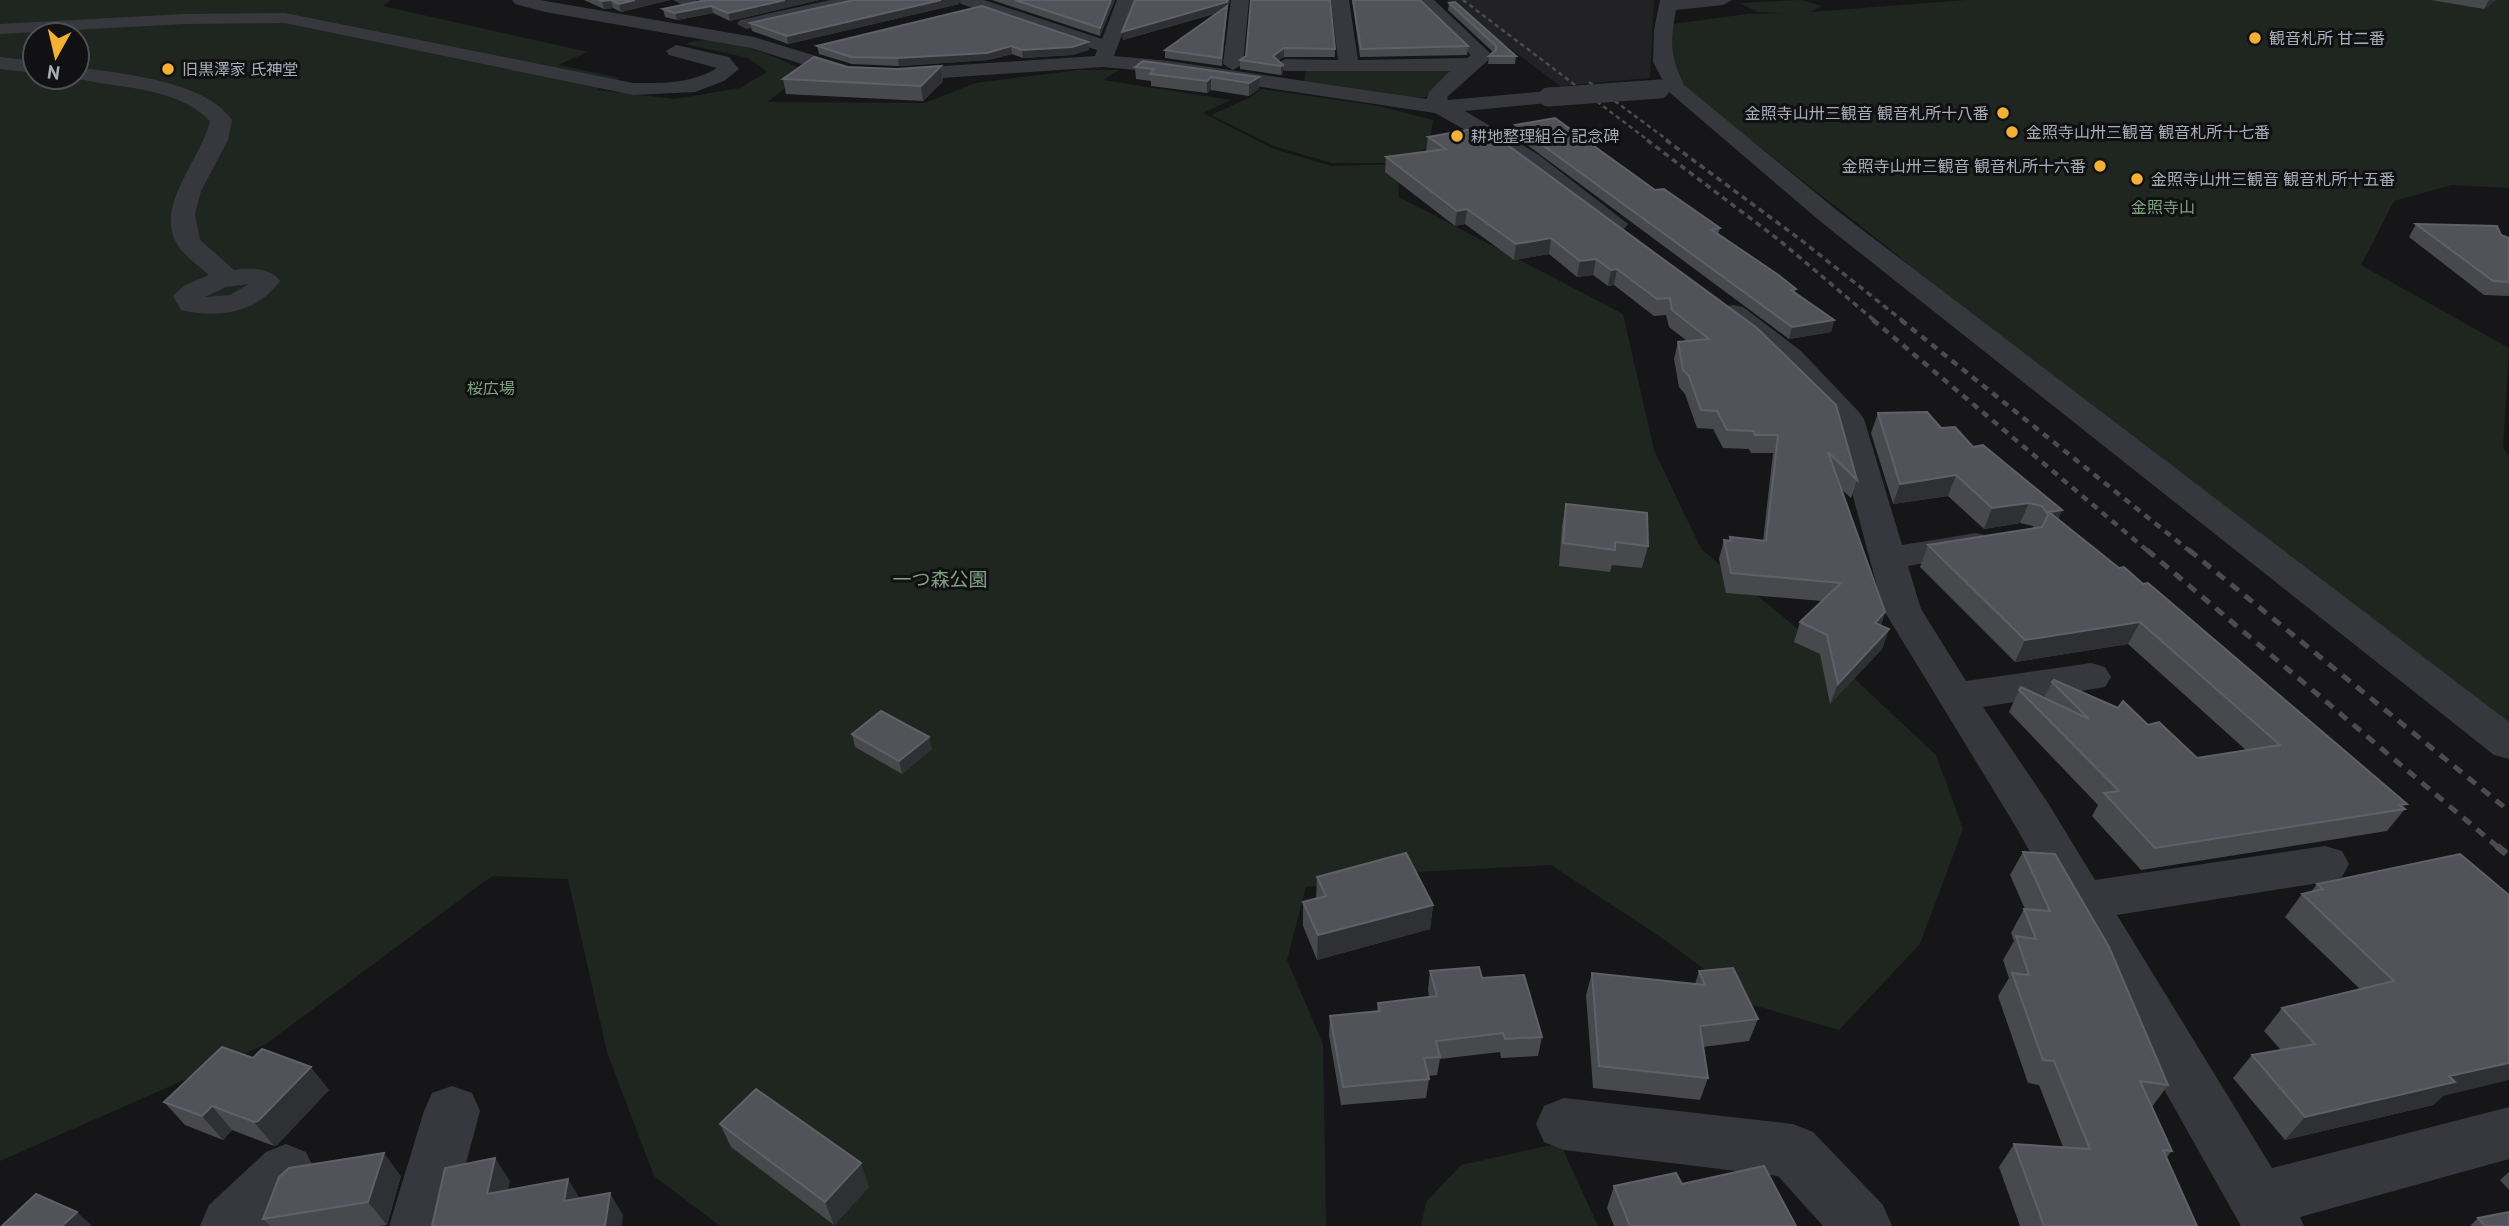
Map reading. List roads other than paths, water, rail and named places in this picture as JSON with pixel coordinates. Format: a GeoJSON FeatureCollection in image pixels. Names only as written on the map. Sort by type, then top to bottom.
{"type":"FeatureCollection","features":[{"type":"Feature","properties":{"kind":"street"},"geometry":{"type":"LineString","coordinates":[[521,0],[754,43],[849,73],[899,75],[984,69],[1106,54]]}},
{"type":"Feature","properties":{"kind":"street"},"geometry":{"type":"LineString","coordinates":[[0,29],[197,19],[285,18],[600,83],[633,89],[658,89],[710,83],[729,69],[722,61],[660,48],[702,34],[854,0]]}},
{"type":"Feature","properties":{"kind":"street"},"geometry":{"type":"LineString","coordinates":[[1106,54],[1126,0]]}},
{"type":"Feature","properties":{"kind":"street"},"geometry":{"type":"LineString","coordinates":[[1236,71],[1240,0]]}},
{"type":"Feature","properties":{"kind":"street"},"geometry":{"type":"LineString","coordinates":[[1340,0],[1349,66]]}},
{"type":"Feature","properties":{"kind":"street"},"geometry":{"type":"LineString","coordinates":[[1424,0],[1483,56],[1436,96],[1440,107]]}},
{"type":"Feature","properties":{"kind":"street"},"geometry":{"type":"LineString","coordinates":[[1723,0],[1669,3],[1663,30],[1663,62],[1668,88],[2509,744]]}},
{"type":"Feature","properties":{"kind":"street"},"geometry":{"type":"LineString","coordinates":[[617,19],[693,1]]}},
{"type":"Feature","properties":{"kind":"street"},"geometry":{"type":"LineString","coordinates":[[970,6],[1106,54],[1169,67],[1236,71],[1440,107],[1507,144],[1633,237]]}},
{"type":"Feature","properties":{"kind":"street"},"geometry":{"type":"LineString","coordinates":[[787,54],[826,44]]}},
{"type":"Feature","properties":{"kind":"street"},"geometry":{"type":"LineString","coordinates":[[787,54],[794,64],[845,78],[873,82],[1097,66],[1236,71],[1472,64]]}},
{"type":"Feature","properties":{"kind":"street"},"geometry":{"type":"LineString","coordinates":[[949,54],[984,69]]}},
{"type":"Feature","properties":{"kind":"street"},"geometry":{"type":"LineString","coordinates":[[0,63],[21,65]]}},
{"type":"Feature","properties":{"kind":"street"},"geometry":{"type":"LineString","coordinates":[[91,76],[165,90],[215,110],[221,120],[217,140],[189,191],[183,214],[188,242],[227,278]]}},
{"type":"Feature","properties":{"kind":"street"},"geometry":{"type":"LineString","coordinates":[[1440,107],[1668,88]]}},
{"type":"Feature","properties":{"kind":"street"},"geometry":{"type":"LineString","coordinates":[[1717,301],[1791,357],[1849,419],[1902,609],[2084,901],[2267,1213],[2509,1133]]}},
{"type":"Feature","properties":{"kind":"street"},"geometry":{"type":"LineString","coordinates":[[1888,558],[2006,540]]}},
{"type":"Feature","properties":{"kind":"street"},"geometry":{"type":"LineString","coordinates":[[1955,697],[2091,677]]}},
{"type":"Feature","properties":{"kind":"street"},"geometry":{"type":"LineString","coordinates":[[2084,901],[2325,864]]}},
{"type":"Feature","properties":{"kind":"street"},"geometry":{"type":"LineString","coordinates":[[419,1226],[452,1111]]}},
{"type":"Feature","properties":{"kind":"street"},"geometry":{"type":"LineString","coordinates":[[1564,1124],[1793,1151],[1862,1226]]}},
{"type":"Feature","properties":{"kind":"street"},"geometry":{"type":"LineString","coordinates":[[230,1226],[286,1171]]}},
{"type":"Feature","properties":{"kind":"railway"},"geometry":{"type":"LineString","coordinates":[[1463,0],[1649,141]]}},
{"type":"Feature","properties":{"kind":"railway"},"geometry":{"type":"LineString","coordinates":[[1589,82],[1669,141]]}},
{"type":"Feature","properties":{"kind":"railway"},"geometry":{"type":"LineString","coordinates":[[1647,140],[1779,240],[1875,321]]}},
{"type":"Feature","properties":{"kind":"railway"},"geometry":{"type":"LineString","coordinates":[[1666,140],[1801,240],[1903,321]]}},
{"type":"Feature","properties":{"kind":"railway"},"geometry":{"type":"LineString","coordinates":[[1873,320],[2149,552]]}},
{"type":"Feature","properties":{"kind":"railway"},"geometry":{"type":"LineString","coordinates":[[1901,320],[2191,552]]}},
{"type":"Feature","properties":{"kind":"railway"},"geometry":{"type":"LineString","coordinates":[[2147,550],[2499,848]]}},
{"type":"Feature","properties":{"kind":"railway"},"geometry":{"type":"LineString","coordinates":[[2189,550],[2509,811]]}},
{"type":"Feature","properties":{"kind":"railway"},"geometry":{"type":"LineString","coordinates":[[2497,846],[2509,856]]}},
{"type":"Feature","properties":{"kind":"place","name":"観音札所 甘二番"},"geometry":{"type":"Point","coordinates":[2255,38]}},
{"type":"Feature","properties":{"kind":"place","name":"旧黒澤家 氏神堂"},"geometry":{"type":"Point","coordinates":[168,69]}},
{"type":"Feature","properties":{"kind":"place","name":"金照寺山卅三観音 観音札所十八番"},"geometry":{"type":"Point","coordinates":[2003,113]}},
{"type":"Feature","properties":{"kind":"place","name":"金照寺山卅三観音 観音札所十七番"},"geometry":{"type":"Point","coordinates":[2012,132]}},
{"type":"Feature","properties":{"kind":"place","name":"耕地整理組合 記念碑"},"geometry":{"type":"Point","coordinates":[1457,136]}},
{"type":"Feature","properties":{"kind":"place","name":"金照寺山卅三観音 観音札所十六番"},"geometry":{"type":"Point","coordinates":[2100,166]}},
{"type":"Feature","properties":{"kind":"place","name":"金照寺山卅三観音 観音札所十五番"},"geometry":{"type":"Point","coordinates":[2137,179]}},
{"type":"Feature","properties":{"kind":"park label","name":"金照寺山"},"geometry":{"type":"Point","coordinates":[2163,207]}},
{"type":"Feature","properties":{"kind":"park label","name":"桜広場"},"geometry":{"type":"Point","coordinates":[491,388]}},
{"type":"Feature","properties":{"kind":"park label","name":"一つ森公園"},"geometry":{"type":"Point","coordinates":[940,579]}}]}
